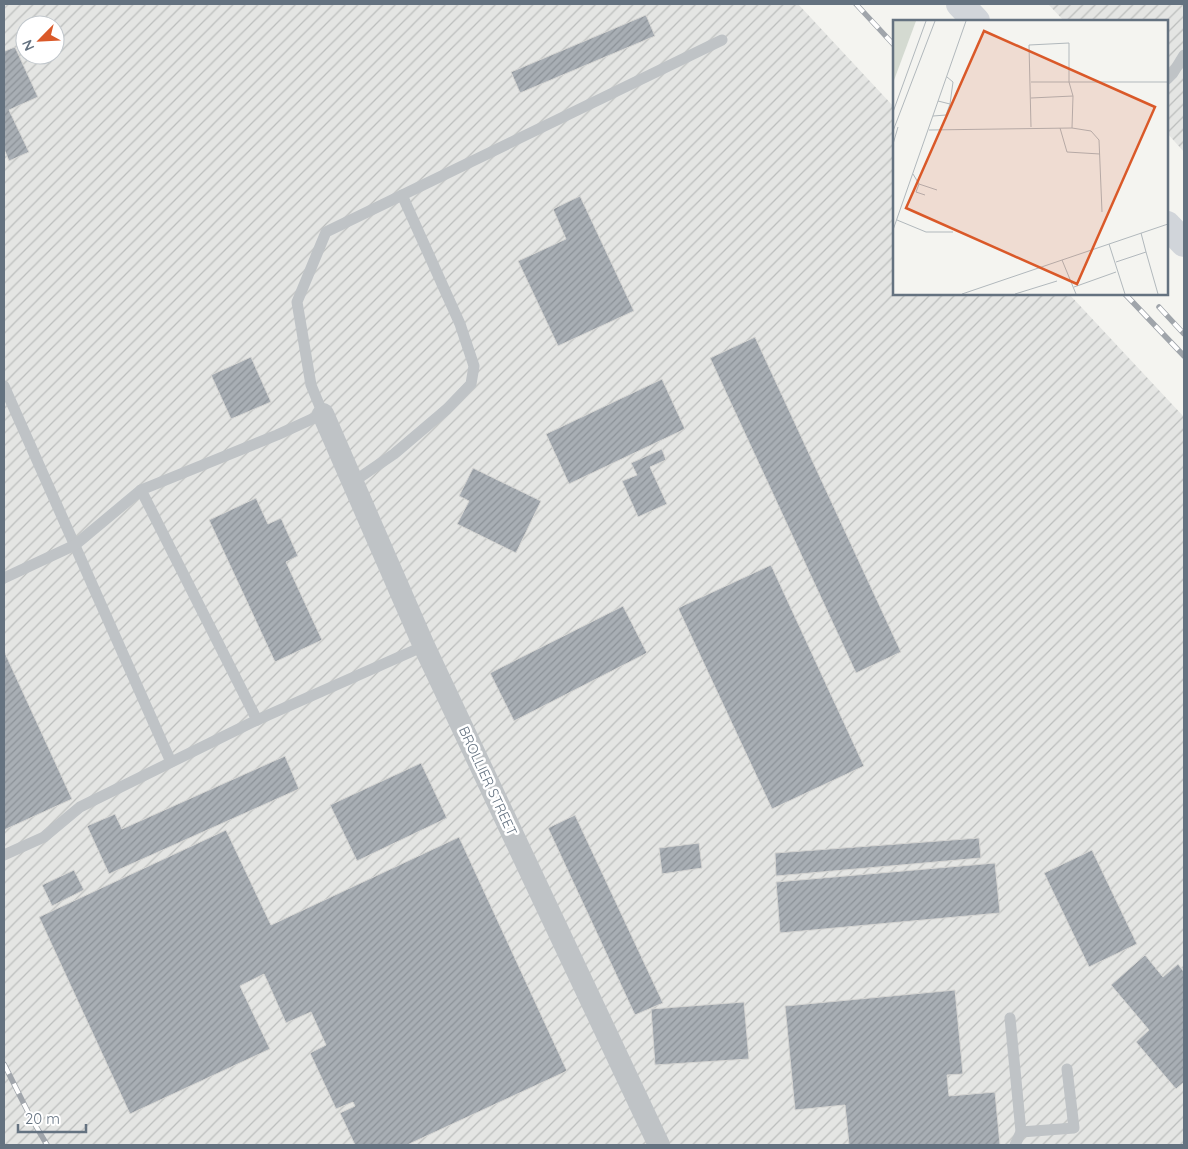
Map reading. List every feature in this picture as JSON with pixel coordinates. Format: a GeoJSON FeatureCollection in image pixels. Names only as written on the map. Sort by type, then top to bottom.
{"type":"FeatureCollection","features":[{"type":"Feature","properties":{"kind":"main road"},"geometry":{"type":"LineString","coordinates":[[960,4],[975,20]]}},
{"type":"Feature","properties":{"kind":"main road"},"geometry":{"type":"LineString","coordinates":[[1168,226],[1184,243]]}},
{"type":"Feature","properties":{"kind":"street","name":"BROLLIER STREET"},"geometry":{"type":"LineString","coordinates":[[323,414],[424,646],[659,1145]]}},
{"type":"Feature","properties":{"kind":"lane"},"geometry":{"type":"LineString","coordinates":[[4,578],[75,545],[141,490],[323,414],[310,385],[297,302],[326,232],[722,40]]}},
{"type":"Feature","properties":{"kind":"lane"},"geometry":{"type":"LineString","coordinates":[[1168,77],[1174,73],[1184,55]]}},
{"type":"Feature","properties":{"kind":"lane"},"geometry":{"type":"LineString","coordinates":[[352,482],[394,454],[447,409],[471,384],[474,366],[460,324],[402,195]]}},
{"type":"Feature","properties":{"kind":"lane"},"geometry":{"type":"LineString","coordinates":[[4,386],[171,762]]}},
{"type":"Feature","properties":{"kind":"lane"},"geometry":{"type":"LineString","coordinates":[[141,490],[258,720]]}},
{"type":"Feature","properties":{"kind":"lane"},"geometry":{"type":"LineString","coordinates":[[4,855],[44,837],[80,807],[258,720],[424,646]]}},
{"type":"Feature","properties":{"kind":"lane"},"geometry":{"type":"LineString","coordinates":[[1010,1018],[1021,1132],[1016,1145]]}},
{"type":"Feature","properties":{"kind":"lane"},"geometry":{"type":"LineString","coordinates":[[1021,1132],[1074,1128],[1067,1069]]}},
{"type":"Feature","properties":{"kind":"shaded area"},"geometry":{"type":"Polygon","coordinates":[[[4,4],[798,4],[893,106],[893,295],[1070,295],[1184,417],[1184,1145],[4,1145],[4,4]]]}},
{"type":"Feature","properties":{"kind":"shaded area"},"geometry":{"type":"Polygon","coordinates":[[[1048,4],[1184,4],[1184,152],[1168,134],[1168,20],[1063,20],[1048,4]]]}},
{"type":"Feature","properties":{"kind":"building"},"geometry":{"type":"Polygon","coordinates":[[[646,15],[655,36],[520,93],[511,72],[646,15]]]}},
{"type":"Feature","properties":{"kind":"building"},"geometry":{"type":"Polygon","coordinates":[[[15,47],[15,65],[23,65],[38,97],[9,110],[29,152],[9,161],[4,149],[4,49],[5,51],[15,47]]]}},
{"type":"Feature","properties":{"kind":"building"},"geometry":{"type":"Polygon","coordinates":[[[580,196],[634,311],[558,346],[518,261],[566,239],[553,209],[580,196]]]}},
{"type":"Feature","properties":{"kind":"building"},"geometry":{"type":"Polygon","coordinates":[[[755,337],[901,652],[856,673],[710,358],[755,337]]]}},
{"type":"Feature","properties":{"kind":"building"},"geometry":{"type":"Polygon","coordinates":[[[251,357],[271,402],[231,419],[211,375],[251,357]]]}},
{"type":"Feature","properties":{"kind":"building"},"geometry":{"type":"Polygon","coordinates":[[[662,379],[685,429],[569,484],[546,434],[662,379]]]}},
{"type":"Feature","properties":{"kind":"building"},"geometry":{"type":"Polygon","coordinates":[[[662,449],[666,460],[650,467],[667,504],[638,517],[622,481],[637,475],[631,463],[662,449]]]}},
{"type":"Feature","properties":{"kind":"building"},"geometry":{"type":"Polygon","coordinates":[[[473,468],[541,501],[516,553],[457,524],[469,501],[459,496],[473,468]]]}},
{"type":"Feature","properties":{"kind":"building"},"geometry":{"type":"Polygon","coordinates":[[[256,498],[268,524],[281,518],[298,556],[286,562],[322,640],[275,662],[209,520],[256,498]]]}},
{"type":"Feature","properties":{"kind":"building"},"geometry":{"type":"Polygon","coordinates":[[[771,565],[864,766],[772,809],[678,608],[771,565]]]}},
{"type":"Feature","properties":{"kind":"building"},"geometry":{"type":"Polygon","coordinates":[[[623,606],[647,653],[514,721],[490,673],[623,606]]]}},
{"type":"Feature","properties":{"kind":"building"},"geometry":{"type":"Polygon","coordinates":[[[4,651],[72,799],[4,830],[4,651]]]}},
{"type":"Feature","properties":{"kind":"building"},"geometry":{"type":"Polygon","coordinates":[[[285,756],[299,789],[109,874],[87,826],[115,814],[122,829],[285,756]]]}},
{"type":"Feature","properties":{"kind":"building"},"geometry":{"type":"Polygon","coordinates":[[[421,763],[447,818],[357,861],[330,805],[421,763]]]}},
{"type":"Feature","properties":{"kind":"building"},"geometry":{"type":"Polygon","coordinates":[[[575,815],[663,1003],[635,1015],[548,828],[575,815]]]}},
{"type":"Feature","properties":{"kind":"building"},"geometry":{"type":"Polygon","coordinates":[[[226,830],[271,925],[459,837],[567,1071],[407,1145],[355,1145],[340,1113],[355,1106],[353,1102],[336,1109],[310,1053],[326,1045],[311,1012],[286,1023],[264,974],[240,986],[270,1049],[130,1114],[39,917],[226,830]]]}},
{"type":"Feature","properties":{"kind":"building"},"geometry":{"type":"Polygon","coordinates":[[[979,838],[981,858],[776,876],[775,853],[979,838]]]}},
{"type":"Feature","properties":{"kind":"building"},"geometry":{"type":"Polygon","coordinates":[[[699,843],[702,868],[662,874],[659,848],[699,843]]]}},
{"type":"Feature","properties":{"kind":"building"},"geometry":{"type":"Polygon","coordinates":[[[1092,850],[1137,944],[1089,967],[1044,873],[1092,850]]]}},
{"type":"Feature","properties":{"kind":"building"},"geometry":{"type":"Polygon","coordinates":[[[995,863],[1000,913],[780,933],[776,882],[995,863]]]}},
{"type":"Feature","properties":{"kind":"building"},"geometry":{"type":"Polygon","coordinates":[[[74,870],[84,890],[52,906],[42,885],[74,870]]]}},
{"type":"Feature","properties":{"kind":"building"},"geometry":{"type":"Polygon","coordinates":[[[1145,955],[1163,977],[1178,964],[1184,972],[1184,1082],[1176,1089],[1136,1042],[1149,1030],[1111,985],[1145,955]]]}},
{"type":"Feature","properties":{"kind":"building"},"geometry":{"type":"Polygon","coordinates":[[[955,990],[963,1074],[947,1075],[949,1096],[995,1092],[1000,1145],[849,1145],[845,1105],[795,1110],[785,1006],[955,990]]]}},
{"type":"Feature","properties":{"kind":"building"},"geometry":{"type":"Polygon","coordinates":[[[744,1002],[749,1059],[655,1065],[651,1009],[744,1002]]]}},
{"type":"Feature","properties":{"kind":"railway"},"geometry":{"type":"LineString","coordinates":[[856,4],[893,44]]}},
{"type":"Feature","properties":{"kind":"railway"},"geometry":{"type":"LineString","coordinates":[[1126,295],[1184,356]]}},
{"type":"Feature","properties":{"kind":"railway"},"geometry":{"type":"LineString","coordinates":[[1159,307],[1184,334]]}},
{"type":"Feature","properties":{"kind":"railway"},"geometry":{"type":"LineString","coordinates":[[4,1064],[47,1145]]}}]}
